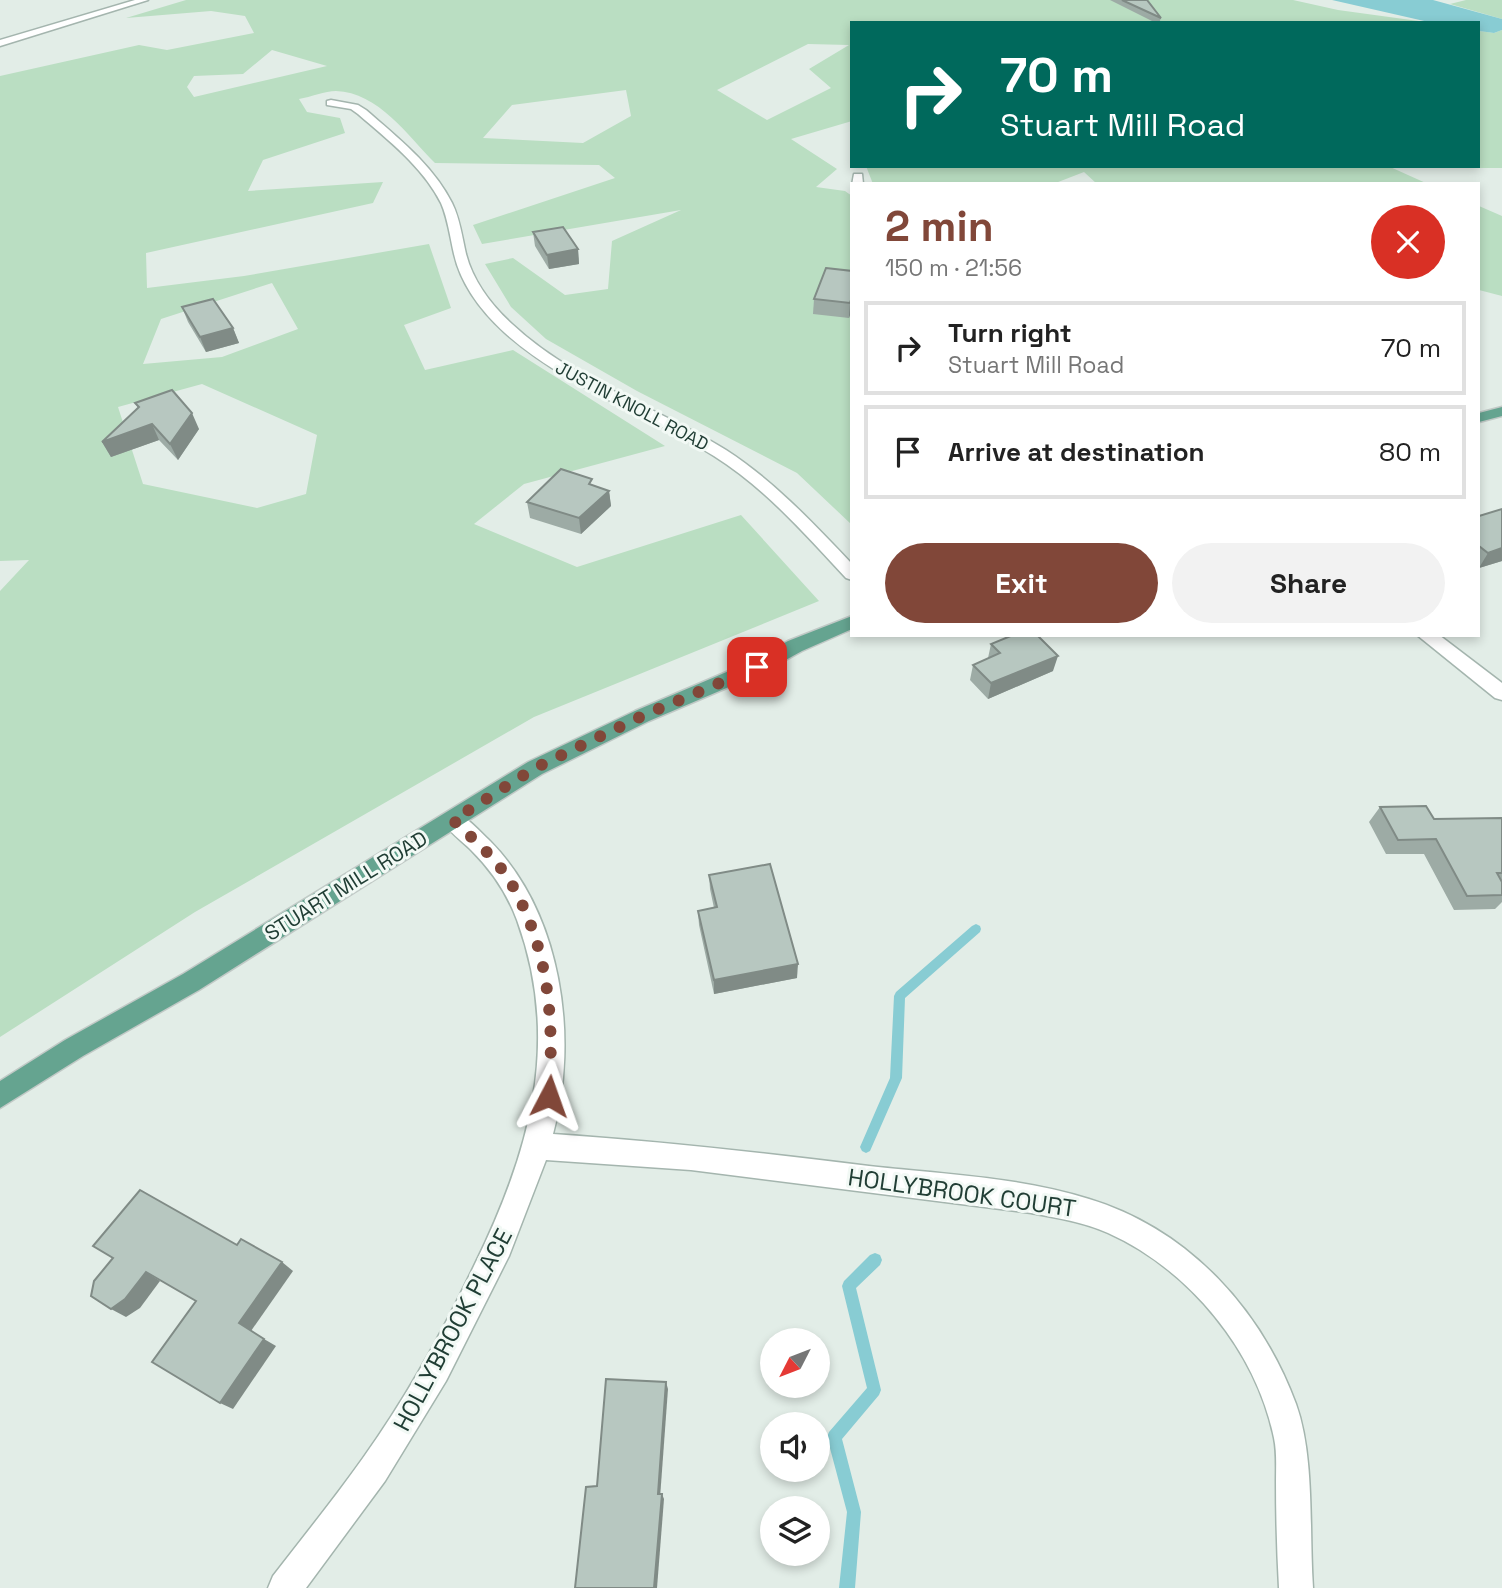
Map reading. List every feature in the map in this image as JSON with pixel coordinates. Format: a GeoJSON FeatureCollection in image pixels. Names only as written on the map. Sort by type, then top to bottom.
{"type":"FeatureCollection","features":[{"type":"Feature","properties":{"kind":"main road"},"geometry":{"type":"LineString","coordinates":[[1480,418],[1502,411]]}},
{"type":"Feature","properties":{"kind":"main road","name":"STUART MILL ROAD"},"geometry":{"type":"LineString","coordinates":[[0,1096],[535,768],[642,716],[757,667],[795,646],[850,623]]}},
{"type":"Feature","properties":{"kind":"street"},"geometry":{"type":"LineString","coordinates":[[0,43],[144,0]]}},
{"type":"Feature","properties":{"kind":"street","name":"JUSTIN KNOLL ROAD"},"geometry":{"type":"LineString","coordinates":[[331,103],[354,107],[362,112],[400,147],[437,187],[452,219],[462,262],[472,283],[489,308],[509,329],[535,351],[586,384],[679,430],[753,476],[850,572]]}},
{"type":"Feature","properties":{"kind":"street"},"geometry":{"type":"LineString","coordinates":[[1429,637],[1502,693]]}},
{"type":"Feature","properties":{"kind":"street","name":"HOLLYBROOK PLACE"},"geometry":{"type":"LineString","coordinates":[[285,1588],[386,1453],[451,1344],[512,1220],[538,1146],[549,1096],[553,1038],[547,982],[531,925],[510,881],[477,842],[453,820]]}},
{"type":"Feature","properties":{"kind":"street","name":"HOLLYBROOK COURT"},"geometry":{"type":"LineString","coordinates":[[538,1146],[691,1157],[1031,1199],[1074,1207],[1122,1226],[1168,1253],[1220,1301],[1253,1344],[1276,1390],[1290,1441],[1296,1588]]}},
{"type":"Feature","properties":{"kind":"green space"},"geometry":{"type":"Polygon","coordinates":[[[186,0],[1293,0],[1338,10],[1418,21],[850,21],[850,122],[791,139],[837,169],[816,187],[845,191],[850,195],[850,523],[797,473],[637,391],[546,339],[511,307],[485,264],[513,258],[565,295],[608,289],[612,241],[681,210],[482,244],[473,225],[615,178],[599,165],[435,163],[391,117],[365,99],[336,91],[299,99],[307,112],[340,118],[345,133],[263,160],[248,191],[383,182],[373,203],[146,253],[147,288],[244,276],[429,244],[451,308],[404,325],[425,370],[513,350],[665,446],[524,484],[474,524],[577,567],[741,515],[819,601],[534,717],[195,912],[0,1037],[0,591],[29,560],[0,561],[0,76],[139,45],[167,50],[254,33],[245,16],[211,11],[126,18],[186,0]],[[808,44],[717,90],[767,120],[831,88],[809,69],[849,45],[808,44]],[[272,50],[243,74],[194,76],[187,87],[194,97],[327,66],[272,50]],[[626,90],[512,105],[483,138],[583,143],[631,116],[626,90]],[[272,283],[161,319],[143,364],[222,357],[298,329],[272,283]],[[202,384],[118,407],[143,484],[257,508],[306,494],[317,435],[202,384]]]}},
{"type":"Feature","properties":{"kind":"green space"},"geometry":{"type":"Polygon","coordinates":[[[1466,0],[1502,0],[1502,19],[1450,4],[1466,0]]]}},
{"type":"Feature","properties":{"kind":"green space"},"geometry":{"type":"Polygon","coordinates":[[[1502,30],[1502,168],[1480,168],[1480,31],[1494,33],[1502,30]]]}},
{"type":"Feature","properties":{"kind":"green space"},"geometry":{"type":"Polygon","coordinates":[[[867,168],[1392,168],[1424,182],[1095,182],[1084,172],[1058,182],[872,182],[867,168]]]}},
{"type":"Feature","properties":{"kind":"green space"},"geometry":{"type":"Polygon","coordinates":[[[1480,206],[1502,216],[1502,296],[1480,290],[1480,206]]]}},
{"type":"Feature","properties":{"kind":"water"},"geometry":{"type":"Polygon","coordinates":[[[1332,0],[1433,0],[1502,19],[1502,30],[1494,33],[1480,31],[1480,21],[1424,21],[1332,0]]]}},
{"type":"Feature","properties":{"kind":"building"},"geometry":{"type":"Polygon","coordinates":[[[1122,0],[1147,0],[1161,18],[1122,0]]]}},
{"type":"Feature","properties":{"kind":"building"},"geometry":{"type":"Polygon","coordinates":[[[563,227],[578,249],[547,255],[533,232],[563,227]]]}},
{"type":"Feature","properties":{"kind":"building"},"geometry":{"type":"Polygon","coordinates":[[[826,268],[850,271],[850,303],[814,299],[826,268]]]}},
{"type":"Feature","properties":{"kind":"building"},"geometry":{"type":"Polygon","coordinates":[[[213,299],[233,328],[200,337],[182,307],[213,299]]]}},
{"type":"Feature","properties":{"kind":"building"},"geometry":{"type":"Polygon","coordinates":[[[172,390],[192,413],[170,444],[152,424],[102,442],[139,407],[135,403],[172,390]]]}},
{"type":"Feature","properties":{"kind":"building"},"geometry":{"type":"Polygon","coordinates":[[[561,469],[592,479],[589,484],[609,491],[579,518],[527,502],[561,469]]]}},
{"type":"Feature","properties":{"kind":"building"},"geometry":{"type":"Polygon","coordinates":[[[1502,509],[1502,548],[1488,553],[1480,547],[1480,516],[1502,509]]]}},
{"type":"Feature","properties":{"kind":"building"},"geometry":{"type":"Polygon","coordinates":[[[1008,637],[1039,637],[1058,656],[991,683],[973,665],[1000,653],[991,644],[1008,637]]]}},
{"type":"Feature","properties":{"kind":"building"},"geometry":{"type":"Polygon","coordinates":[[[1426,806],[1434,819],[1502,818],[1502,873],[1497,873],[1502,882],[1502,895],[1467,896],[1436,839],[1398,840],[1380,807],[1426,806]]]}},
{"type":"Feature","properties":{"kind":"building"},"geometry":{"type":"Polygon","coordinates":[[[770,864],[798,964],[714,980],[698,911],[717,907],[709,875],[770,864]]]}},
{"type":"Feature","properties":{"kind":"building"},"geometry":{"type":"Polygon","coordinates":[[[140,1190],[237,1245],[241,1239],[282,1262],[239,1323],[264,1339],[220,1403],[152,1362],[196,1301],[146,1272],[125,1299],[111,1309],[91,1296],[94,1281],[113,1258],[93,1246],[140,1190]]]}},
{"type":"Feature","properties":{"kind":"building"},"geometry":{"type":"Polygon","coordinates":[[[606,1379],[666,1382],[658,1494],[662,1494],[654,1588],[575,1588],[586,1487],[597,1486],[606,1379]]]}},
{"type":"Feature","properties":{"kind":"waterway"},"geometry":{"type":"LineString","coordinates":[[866,1147],[896,1078],[900,996],[976,929]]}},
{"type":"Feature","properties":{"kind":"waterway"},"geometry":{"type":"LineString","coordinates":[[847,1588],[854,1512],[834,1437],[874,1390],[849,1286],[875,1260]]}},
{"type":"Feature","properties":{"kind":"route"},"geometry":{"type":"LineString","coordinates":[[549,1096],[553,1038],[547,982],[531,925],[510,881],[477,842],[453,820],[535,768],[642,716],[757,667]]}}]}
